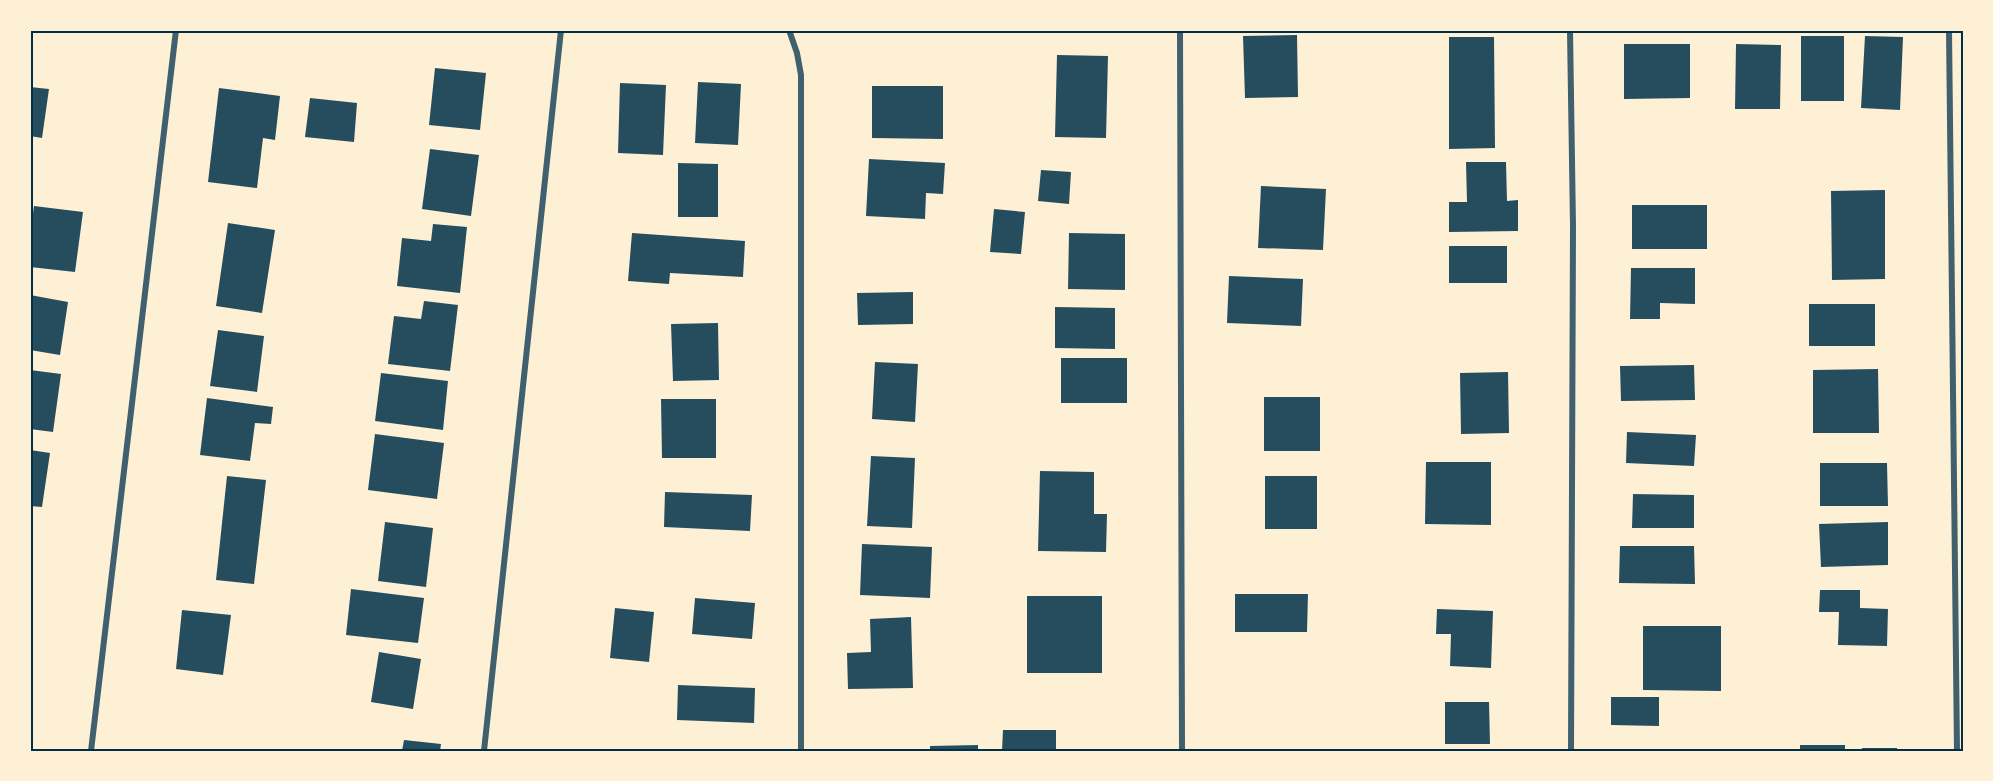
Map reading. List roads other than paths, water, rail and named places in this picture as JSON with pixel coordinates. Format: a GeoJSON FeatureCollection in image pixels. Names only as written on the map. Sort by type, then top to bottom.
{"type":"FeatureCollection","features":[{"type":"Feature","properties":{"kind":"street"},"geometry":{"type":"LineString","coordinates":[[91,751],[176,30]]}},
{"type":"Feature","properties":{"kind":"street"},"geometry":{"type":"LineString","coordinates":[[483,751],[561,30]]}},
{"type":"Feature","properties":{"kind":"street"},"geometry":{"type":"LineString","coordinates":[[789,30],[797,53],[801,75],[801,751]]}},
{"type":"Feature","properties":{"kind":"street"},"geometry":{"type":"LineString","coordinates":[[1180,30],[1182,751]]}},
{"type":"Feature","properties":{"kind":"street"},"geometry":{"type":"LineString","coordinates":[[1570,30],[1573,226],[1571,751]]}},
{"type":"Feature","properties":{"kind":"street"},"geometry":{"type":"LineString","coordinates":[[1949,30],[1957,751]]}}]}
